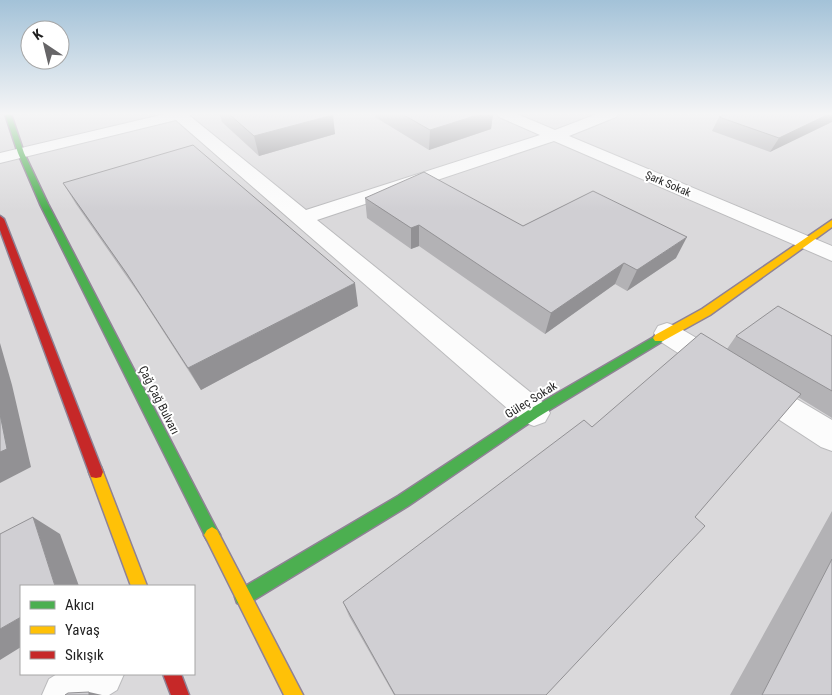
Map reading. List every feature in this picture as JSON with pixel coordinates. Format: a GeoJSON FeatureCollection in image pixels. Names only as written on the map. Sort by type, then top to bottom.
{"type":"FeatureCollection","features":[{"type":"Feature","properties":{"kind":"main road","name":"Çağ Çağ Bulvarı"},"geometry":{"type":"LineString","coordinates":[[19,146],[44,204],[242,597],[294,695]]}},
{"type":"Feature","properties":{"kind":"main road"},"geometry":{"type":"LineString","coordinates":[[0,219],[139,585]]}},
{"type":"Feature","properties":{"kind":"main road","name":"Güleç Sokak"},"geometry":{"type":"LineString","coordinates":[[242,597],[403,500],[534,413],[667,333],[706,312],[832,223]]}},
{"type":"Feature","properties":{"kind":"main road"},"geometry":{"type":"LineString","coordinates":[[172,675],[180,695]]}},
{"type":"Feature","properties":{"kind":"street"},"geometry":{"type":"LineString","coordinates":[[0,158],[49,146]]}},
{"type":"Feature","properties":{"kind":"street"},"geometry":{"type":"LineString","coordinates":[[218,146],[534,413]]}},
{"type":"Feature","properties":{"kind":"street"},"geometry":{"type":"LineString","coordinates":[[302,218],[522,146]]}},
{"type":"Feature","properties":{"kind":"street","name":"Şark Sokak"},"geometry":{"type":"LineString","coordinates":[[579,146],[832,254]]}},
{"type":"Feature","properties":{"kind":"street"},"geometry":{"type":"LineString","coordinates":[[667,333],[832,437]]}},
{"type":"Feature","properties":{"kind":"street"},"geometry":{"type":"LineString","coordinates":[[65,695],[99,675]]}},
{"type":"Feature","properties":{"kind":"shaded area"},"geometry":{"type":"Polygon","coordinates":[[[0,146],[832,146],[832,695],[0,695],[0,146]]]}},
{"type":"Feature","properties":{"kind":"building"},"geometry":{"type":"Polygon","coordinates":[[[188,146],[195,146],[355,283],[188,368],[127,274],[63,183],[188,146]]]}},
{"type":"Feature","properties":{"kind":"building"},"geometry":{"type":"Polygon","coordinates":[[[424,172],[523,226],[593,191],[687,237],[637,270],[624,263],[551,313],[419,225],[411,228],[365,198],[424,172]]]}},
{"type":"Feature","properties":{"kind":"building"},"geometry":{"type":"Polygon","coordinates":[[[778,306],[832,336],[832,391],[736,336],[778,306]]]}},
{"type":"Feature","properties":{"kind":"building"},"geometry":{"type":"Polygon","coordinates":[[[701,333],[801,394],[695,517],[705,526],[546,695],[395,695],[343,602],[584,420],[592,427],[701,333]]]}},
{"type":"Feature","properties":{"kind":"building"},"geometry":{"type":"Polygon","coordinates":[[[0,414],[7,449],[0,452],[0,414]]]}},
{"type":"Feature","properties":{"kind":"building"},"geometry":{"type":"Polygon","coordinates":[[[33,517],[55,585],[20,585],[20,618],[0,629],[0,534],[33,517]]]}},
{"type":"Feature","properties":{"kind":"building"},"geometry":{"type":"Polygon","coordinates":[[[832,559],[832,695],[762,695],[832,559]]]}},
{"type":"Feature","properties":{"kind":"building"},"geometry":{"type":"Polygon","coordinates":[[[89,692],[89,695],[65,695],[68,693],[89,692]]]}},
{"type":"Feature","properties":{"kind":"traffic: fast"},"geometry":{"type":"LineString","coordinates":[[19,146],[44,204],[212,535]]}},
{"type":"Feature","properties":{"kind":"traffic: fast"},"geometry":{"type":"LineString","coordinates":[[243,597],[403,501],[534,413],[659,338]]}},
{"type":"Feature","properties":{"kind":"traffic: slow"},"geometry":{"type":"LineString","coordinates":[[659,338],[706,312],[832,223]]}},
{"type":"Feature","properties":{"kind":"traffic: slow"},"geometry":{"type":"LineString","coordinates":[[96,472],[139,585]]}},
{"type":"Feature","properties":{"kind":"traffic: slow"},"geometry":{"type":"LineString","coordinates":[[212,535],[294,695]]}},
{"type":"Feature","properties":{"kind":"traffic: jam"},"geometry":{"type":"LineString","coordinates":[[0,219],[96,472]]}},
{"type":"Feature","properties":{"kind":"traffic: jam"},"geometry":{"type":"LineString","coordinates":[[172,675],[180,695]]}}]}
